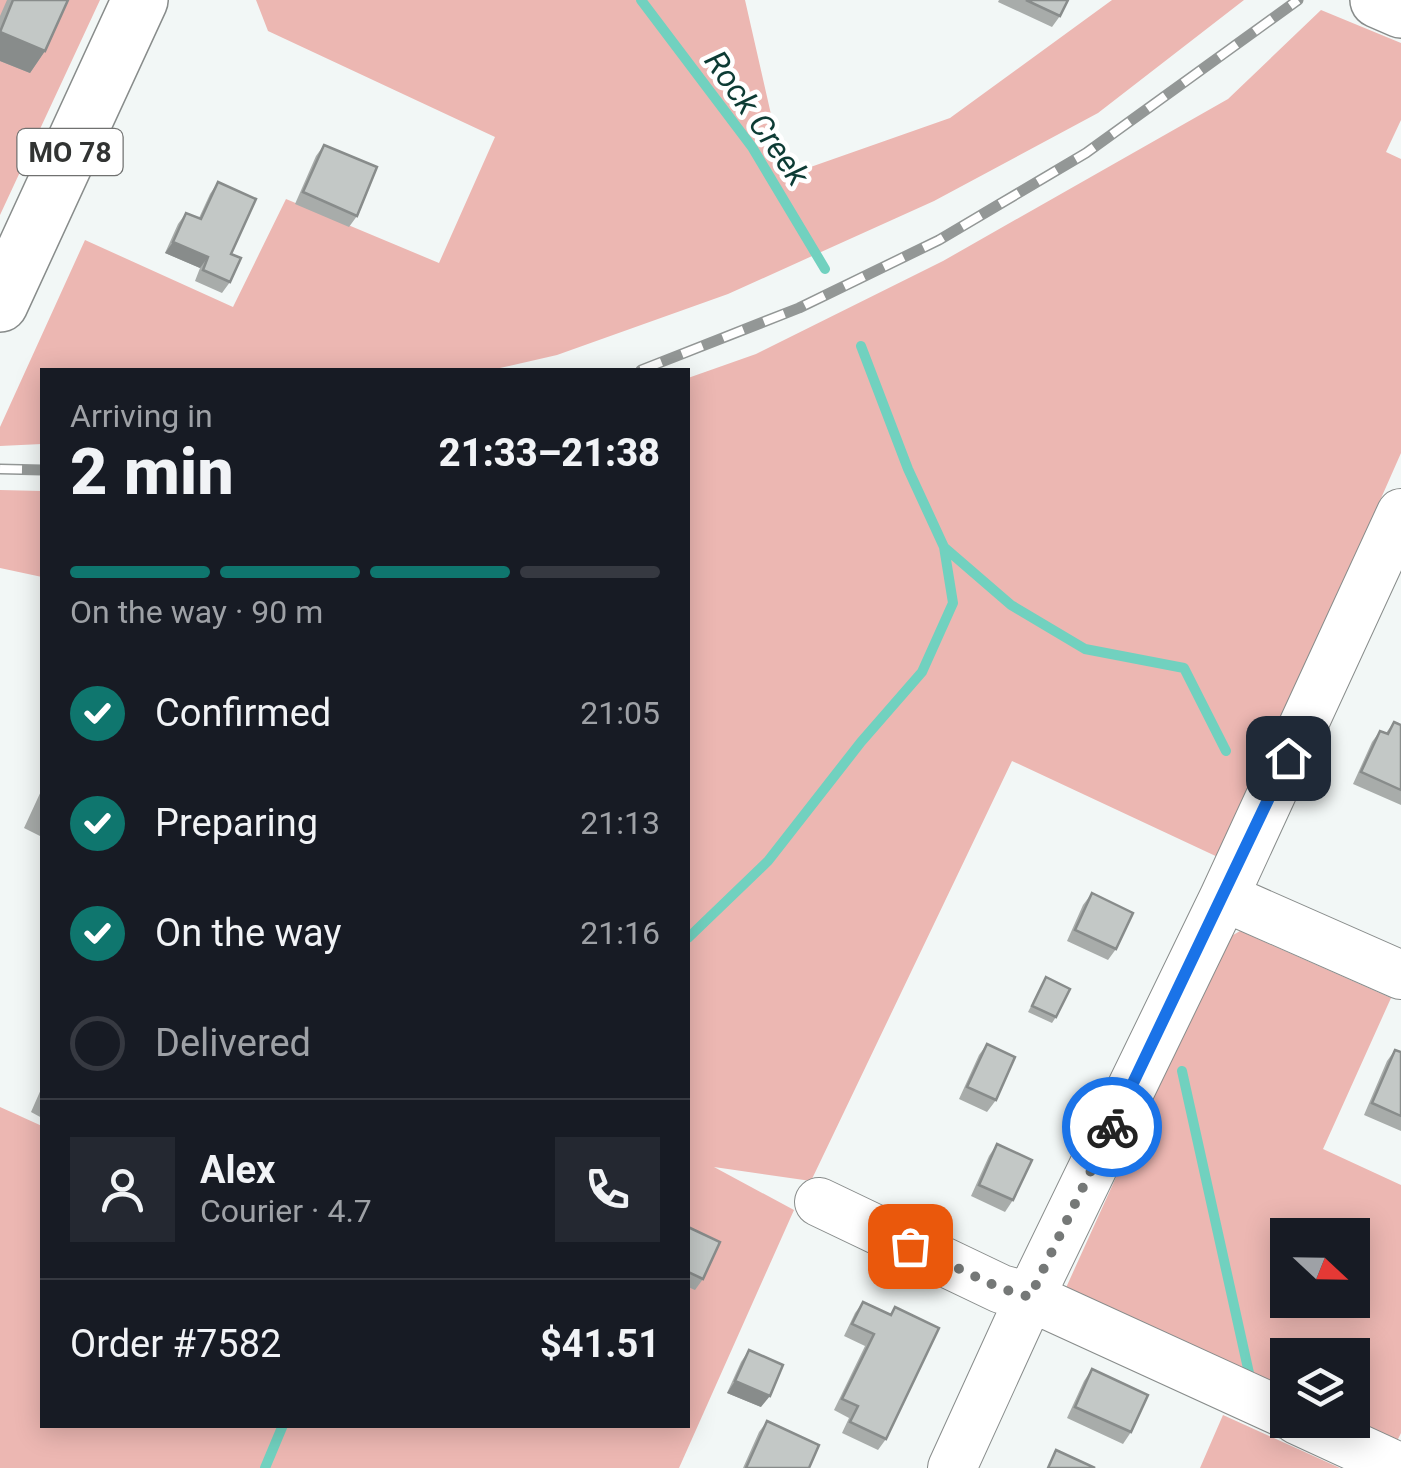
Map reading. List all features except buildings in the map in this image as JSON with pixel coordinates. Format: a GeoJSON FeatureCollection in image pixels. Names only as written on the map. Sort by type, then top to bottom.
{"type":"FeatureCollection","features":[{"type":"Feature","properties":{"kind":"main road","name":"MO 78"},"geometry":{"type":"LineString","coordinates":[[0,304],[140,0]]}},
{"type":"Feature","properties":{"kind":"main road"},"geometry":{"type":"LineString","coordinates":[[1378,0],[1401,10]]}},
{"type":"Feature","properties":{"kind":"street"},"geometry":{"type":"LineString","coordinates":[[952,1468],[1401,514]]}},
{"type":"Feature","properties":{"kind":"street"},"geometry":{"type":"LineString","coordinates":[[1224,897],[1401,975]]}},
{"type":"Feature","properties":{"kind":"street"},"geometry":{"type":"LineString","coordinates":[[819,1202],[1000,1288],[1030,1297],[1270,1408]]}},
{"type":"Feature","properties":{"kind":"street"},"geometry":{"type":"LineString","coordinates":[[1336,1438],[1401,1468]]}},
{"type":"Feature","properties":{"kind":"shaded area"},"geometry":{"type":"Polygon","coordinates":[[[0,0],[100,0],[0,215],[0,0]]]}},
{"type":"Feature","properties":{"kind":"shaded area"},"geometry":{"type":"Polygon","coordinates":[[[256,0],[745,0],[785,176],[950,118],[1112,0],[1244,0],[1098,113],[934,201],[728,294],[557,355],[500,368],[40,368],[40,444],[0,446],[0,427],[85,240],[233,307],[286,199],[439,263],[495,137],[268,31],[256,0]]]}},
{"type":"Feature","properties":{"kind":"shaded area"},"geometry":{"type":"Polygon","coordinates":[[[1321,10],[1401,43],[1401,120],[1386,152],[1401,159],[1401,453],[1222,859],[1012,761],[811,1181],[714,1167],[794,1210],[679,1468],[0,1468],[0,1107],[40,1125],[40,1428],[690,1428],[690,377],[756,354],[943,261],[1228,99],[1321,10]]]}},
{"type":"Feature","properties":{"kind":"shaded area"},"geometry":{"type":"Polygon","coordinates":[[[0,490],[40,491],[40,577],[0,568],[0,490]]]}},
{"type":"Feature","properties":{"kind":"shaded area"},"geometry":{"type":"Polygon","coordinates":[[[1240,931],[1391,998],[1323,1149],[1401,1185],[1401,1433],[1396,1443],[1370,1429],[1370,1338],[1270,1338],[1270,1391],[1065,1290],[1223,941],[1240,931]]]}},
{"type":"Feature","properties":{"kind":"shaded area"},"geometry":{"type":"Polygon","coordinates":[[[1223,1415],[1340,1468],[1200,1468],[1223,1415]]]}},
{"type":"Feature","properties":{"kind":"waterway","name":"Rock Creek"},"geometry":{"type":"LineString","coordinates":[[641,0],[752,147],[825,269]]}},
{"type":"Feature","properties":{"kind":"waterway"},"geometry":{"type":"LineString","coordinates":[[690,936],[768,861],[861,742],[922,672],[953,603],[944,547],[908,469],[861,346]]}},
{"type":"Feature","properties":{"kind":"waterway"},"geometry":{"type":"LineString","coordinates":[[945,548],[1011,605],[1085,649],[1184,668],[1226,751]]}},
{"type":"Feature","properties":{"kind":"waterway"},"geometry":{"type":"LineString","coordinates":[[1182,1071],[1251,1382]]}},
{"type":"Feature","properties":{"kind":"waterway"},"geometry":{"type":"LineString","coordinates":[[265,1468],[282,1428]]}},
{"type":"Feature","properties":{"kind":"railway"},"geometry":{"type":"LineString","coordinates":[[646,368],[799,308],[939,240],[1086,153],[1298,0]]}},
{"type":"Feature","properties":{"kind":"railway"},"geometry":{"type":"LineString","coordinates":[[0,469],[40,470]]}},
{"type":"Feature","properties":{"kind":"way so far"},"geometry":{"type":"LineString","coordinates":[[910,1246],[1000,1288],[1030,1297],[1112,1127]]}},
{"type":"Feature","properties":{"kind":"route"},"geometry":{"type":"LineString","coordinates":[[1112,1127],[1288,758]]}}]}
